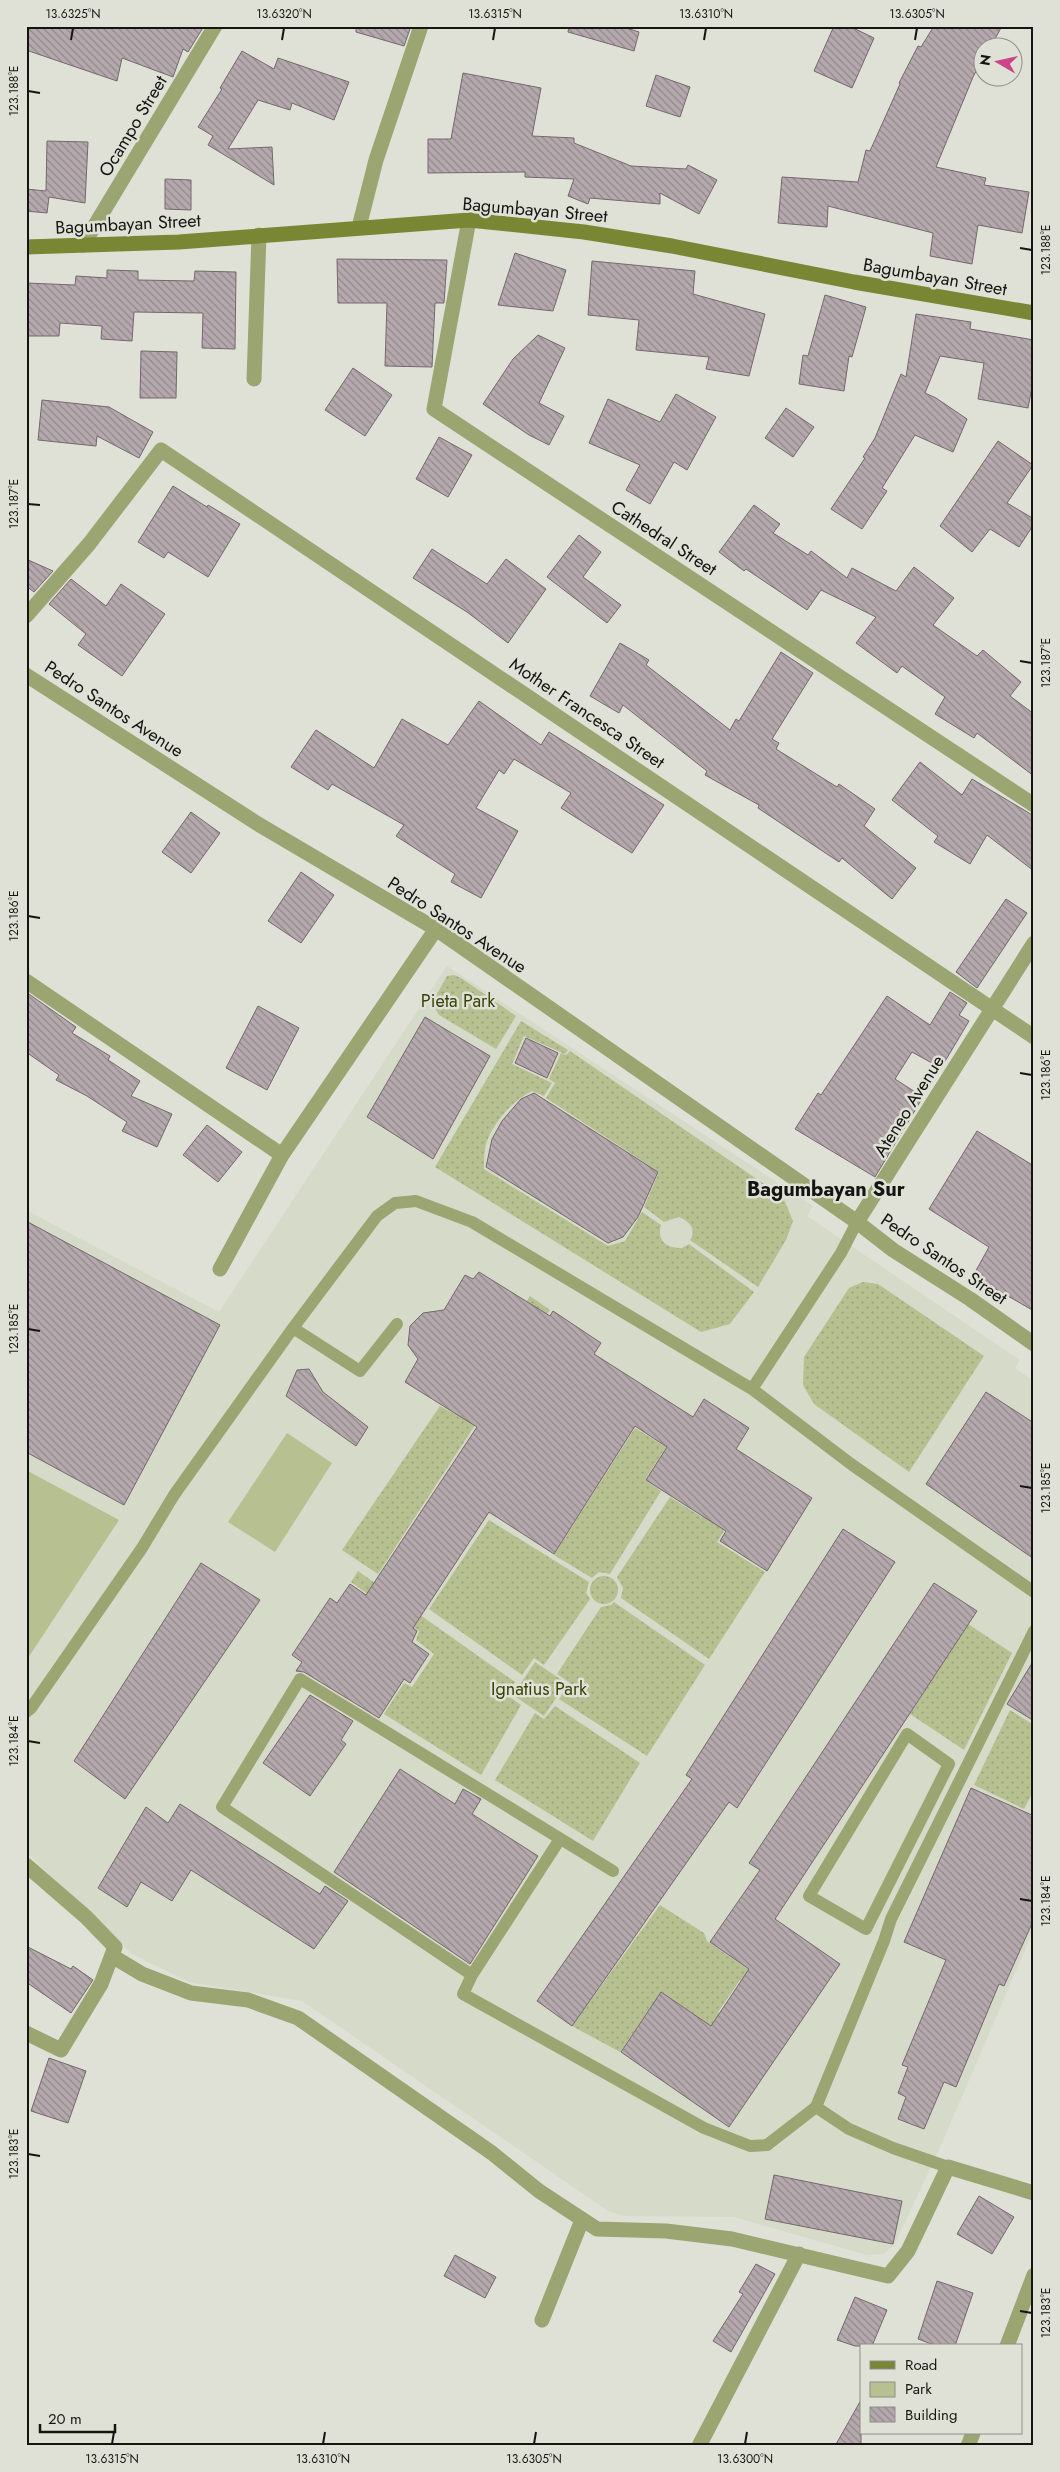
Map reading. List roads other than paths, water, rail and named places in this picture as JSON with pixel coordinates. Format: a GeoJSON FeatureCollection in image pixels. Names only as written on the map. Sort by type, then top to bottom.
{"type":"FeatureCollection","features":[{"type":"Feature","properties":{"kind":"main road","name":"Bagumbayan Street"},"geometry":{"type":"LineString","coordinates":[[26,248],[179,242],[469,220],[584,232],[672,246],[854,282],[1034,313]]}},
{"type":"Feature","properties":{"kind":"street","name":"Ocampo Street"},"geometry":{"type":"LineString","coordinates":[[83,245],[215,26]]}},
{"type":"Feature","properties":{"kind":"street"},"geometry":{"type":"LineString","coordinates":[[359,227],[376,160],[422,26]]}},
{"type":"Feature","properties":{"kind":"street","name":"Cathedral Street"},"geometry":{"type":"LineString","coordinates":[[469,220],[434,409],[1034,804]]}},
{"type":"Feature","properties":{"kind":"street"},"geometry":{"type":"LineString","coordinates":[[254,379],[259,235]]}},
{"type":"Feature","properties":{"kind":"street","name":"Mother Francesca Street"},"geometry":{"type":"LineString","coordinates":[[26,616],[89,544],[161,450],[1034,1037]]}},
{"type":"Feature","properties":{"kind":"street","name":"Pedro Santos Avenue"},"geometry":{"type":"LineString","coordinates":[[26,675],[258,824],[436,929],[857,1222]]}},
{"type":"Feature","properties":{"kind":"street"},"geometry":{"type":"LineString","coordinates":[[220,1269],[282,1155],[436,929]]}},
{"type":"Feature","properties":{"kind":"street","name":"Ateneo Avenue"},"geometry":{"type":"LineString","coordinates":[[857,1222],[1034,944]]}},
{"type":"Feature","properties":{"kind":"street"},"geometry":{"type":"LineString","coordinates":[[26,981],[282,1155]]}},
{"type":"Feature","properties":{"kind":"street","name":"Pedro Santos Street"},"geometry":{"type":"LineString","coordinates":[[857,1222],[893,1250],[970,1298],[1034,1344]]}},
{"type":"Feature","properties":{"kind":"street"},"geometry":{"type":"LineString","coordinates":[[26,1866],[45,1880],[115,1947],[101,1984],[61,2050],[26,2033]]}},
{"type":"Feature","properties":{"kind":"street"},"geometry":{"type":"LineString","coordinates":[[112,1956],[142,1974],[190,1993],[248,2000],[298,2018],[492,2153],[538,2191],[597,2229],[666,2231],[732,2239],[888,2276],[908,2251],[948,2168],[1034,2193]]}},
{"type":"Feature","properties":{"kind":"street"},"geometry":{"type":"LineString","coordinates":[[542,2320],[582,2220]]}},
{"type":"Feature","properties":{"kind":"street"},"geometry":{"type":"LineString","coordinates":[[699,2446],[800,2254]]}},
{"type":"Feature","properties":{"kind":"street"},"geometry":{"type":"LineString","coordinates":[[1007,2344],[1034,2275]]}},
{"type":"Feature","properties":{"kind":"street"},"geometry":{"type":"LineString","coordinates":[[968,2446],[973,2434]]}},
{"type":"Feature","properties":{"kind":"lane"},"geometry":{"type":"LineString","coordinates":[[26,1712],[32,1708],[142,1548],[174,1495],[293,1328],[377,1216],[395,1202],[416,1201],[472,1222],[752,1389],[851,1464],[1034,1592]]}},
{"type":"Feature","properties":{"kind":"lane","name":"Ateneo Avenue"},"geometry":{"type":"LineString","coordinates":[[752,1389],[841,1253],[857,1222]]}},
{"type":"Feature","properties":{"kind":"lane"},"geometry":{"type":"LineString","coordinates":[[293,1328],[360,1371],[397,1324]]}},
{"type":"Feature","properties":{"kind":"lane"},"geometry":{"type":"LineString","coordinates":[[560,1839],[472,1975],[463,1994],[704,2128],[750,2146],[767,2145],[816,2107],[896,1910],[1034,1631]]}},
{"type":"Feature","properties":{"kind":"lane"},"geometry":{"type":"LineString","coordinates":[[472,1975],[222,1806],[300,1679],[613,1871]]}},
{"type":"Feature","properties":{"kind":"lane"},"geometry":{"type":"LineString","coordinates":[[866,1930],[949,1764],[908,1734],[809,1896],[884,1941]]}},
{"type":"Feature","properties":{"kind":"lane"},"geometry":{"type":"LineString","coordinates":[[816,2107],[849,2129],[892,2148],[948,2168]]}},
{"type":"Feature","properties":{"kind":"district","name":"Bagumbayan Sur"},"geometry":{"type":"Point","coordinates":[826,1189]}},
{"type":"Feature","properties":{"kind":"park label","name":"Pieta Park"},"geometry":{"type":"Point","coordinates":[458,1001]}},
{"type":"Feature","properties":{"kind":"park label","name":"Ignatius Park"},"geometry":{"type":"Point","coordinates":[539,1689]}}]}
